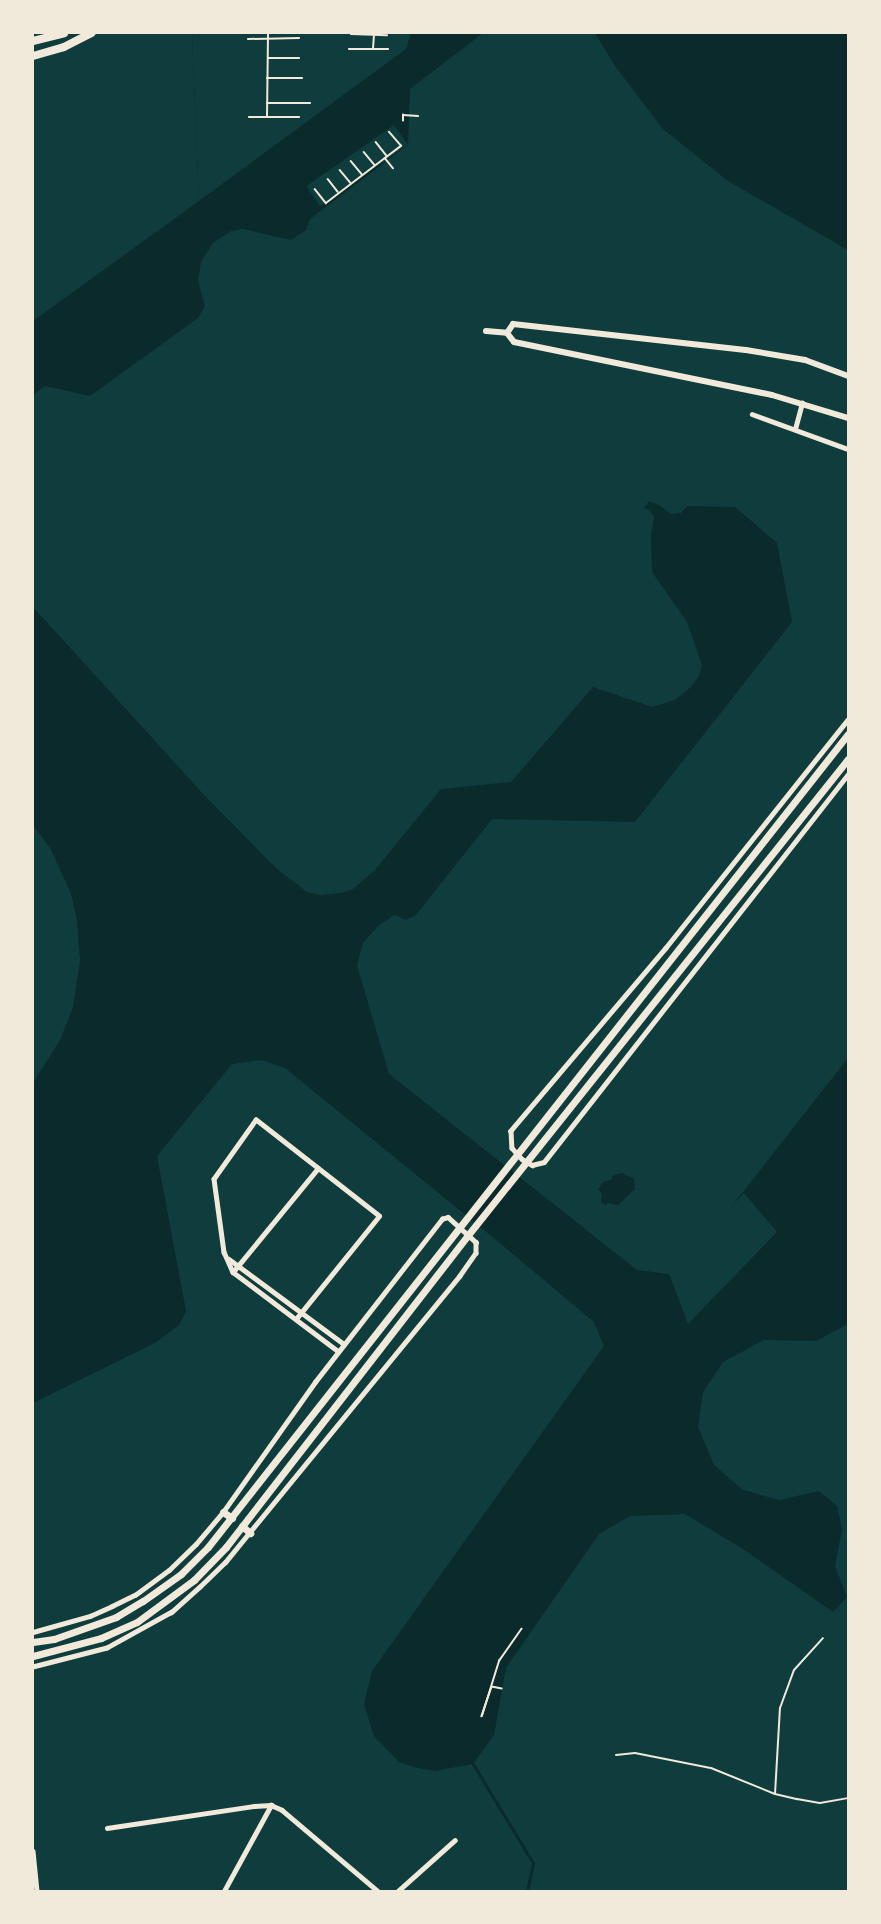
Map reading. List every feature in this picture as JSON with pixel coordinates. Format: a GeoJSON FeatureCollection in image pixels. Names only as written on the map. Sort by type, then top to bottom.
{"type":"FeatureCollection","features":[{"type":"Feature","properties":{"kind":"main road"},"geometry":{"type":"LineString","coordinates":[[33,41],[64,33]]}},
{"type":"Feature","properties":{"kind":"main road"},"geometry":{"type":"LineString","coordinates":[[33,56],[64,47],[92,33]]}},
{"type":"Feature","properties":{"kind":"main road"},"geometry":{"type":"LineString","coordinates":[[33,1642],[88,1628],[143,1601],[181,1574],[208,1547],[664,965],[735,869],[848,735]]}},
{"type":"Feature","properties":{"kind":"main road"},"geometry":{"type":"LineString","coordinates":[[33,1656],[101,1638],[136,1622],[194,1580],[242,1526],[347,1389],[848,759]]}},
{"type":"Feature","properties":{"kind":"main road"},"geometry":{"type":"LineString","coordinates":[[223,1512],[232,1518]]}},
{"type":"Feature","properties":{"kind":"main road"},"geometry":{"type":"LineString","coordinates":[[242,1526],[250,1533]]}},
{"type":"Feature","properties":{"kind":"street"},"geometry":{"type":"LineString","coordinates":[[507,333],[513,324],[746,350],[805,360],[848,376]]}},
{"type":"Feature","properties":{"kind":"street"},"geometry":{"type":"LineString","coordinates":[[486,331],[507,333],[514,342],[802,403],[848,418]]}},
{"type":"Feature","properties":{"kind":"street"},"geometry":{"type":"LineString","coordinates":[[795,429],[802,403]]}},
{"type":"Feature","properties":{"kind":"street"},"geometry":{"type":"LineString","coordinates":[[752,414],[848,449]]}},
{"type":"Feature","properties":{"kind":"street"},"geometry":{"type":"LineString","coordinates":[[848,720],[735,869],[511,1131],[512,1148],[528,1164],[539,1165],[544,1162],[848,774]]}},
{"type":"Feature","properties":{"kind":"street"},"geometry":{"type":"LineString","coordinates":[[752,880],[760,886]]}},
{"type":"Feature","properties":{"kind":"street"},"geometry":{"type":"LineString","coordinates":[[296,1319],[379,1216],[256,1120],[214,1179],[224,1252],[233,1272],[338,1351]]}},
{"type":"Feature","properties":{"kind":"street"},"geometry":{"type":"LineString","coordinates":[[233,1272],[318,1168]]}},
{"type":"Feature","properties":{"kind":"street"},"geometry":{"type":"LineString","coordinates":[[33,1632],[90,1616],[135,1595],[169,1570],[196,1544],[223,1512],[338,1351],[442,1219],[448,1217],[476,1242],[476,1253],[460,1276],[226,1562],[172,1612],[107,1648],[33,1667]]}},
{"type":"Feature","properties":{"kind":"street"},"geometry":{"type":"LineString","coordinates":[[229,1259],[239,1264],[344,1344]]}},
{"type":"Feature","properties":{"kind":"street"},"geometry":{"type":"LineString","coordinates":[[107,1828],[254,1806],[271,1806],[282,1810],[378,1891]]}},
{"type":"Feature","properties":{"kind":"street"},"geometry":{"type":"LineString","coordinates":[[224,1891],[271,1806]]}},
{"type":"Feature","properties":{"kind":"street"},"geometry":{"type":"LineString","coordinates":[[398,1891],[455,1840]]}},
{"type":"Feature","properties":{"kind":"street"},"geometry":{"type":"LineString","coordinates":[[33,1851],[37,1891]]}},
{"type":"Feature","properties":{"kind":"lane"},"geometry":{"type":"LineString","coordinates":[[775,1794],[780,1708],[794,1671],[823,1638]]}},
{"type":"Feature","properties":{"kind":"lane"},"geometry":{"type":"LineString","coordinates":[[616,1755],[635,1753],[711,1768],[775,1794],[820,1803],[848,1798]]}},
{"type":"Feature","properties":{"kind":"path"},"geometry":{"type":"LineString","coordinates":[[267,117],[268,33]]}},
{"type":"Feature","properties":{"kind":"path"},"geometry":{"type":"LineString","coordinates":[[351,34],[387,35]]}},
{"type":"Feature","properties":{"kind":"path"},"geometry":{"type":"LineString","coordinates":[[373,49],[374,34]]}},
{"type":"Feature","properties":{"kind":"path"},"geometry":{"type":"LineString","coordinates":[[248,39],[299,38]]}},
{"type":"Feature","properties":{"kind":"path"},"geometry":{"type":"LineString","coordinates":[[349,49],[388,49]]}},
{"type":"Feature","properties":{"kind":"path"},"geometry":{"type":"LineString","coordinates":[[268,58],[299,58]]}},
{"type":"Feature","properties":{"kind":"path"},"geometry":{"type":"LineString","coordinates":[[267,78],[302,78]]}},
{"type":"Feature","properties":{"kind":"path"},"geometry":{"type":"LineString","coordinates":[[267,103],[310,103]]}},
{"type":"Feature","properties":{"kind":"path"},"geometry":{"type":"LineString","coordinates":[[403,110],[403,120]]}},
{"type":"Feature","properties":{"kind":"path"},"geometry":{"type":"LineString","coordinates":[[403,115],[418,116]]}},
{"type":"Feature","properties":{"kind":"path"},"geometry":{"type":"LineString","coordinates":[[249,117],[299,117]]}},
{"type":"Feature","properties":{"kind":"path"},"geometry":{"type":"LineString","coordinates":[[315,189],[326,203],[363,175],[400,146],[389,132]]}},
{"type":"Feature","properties":{"kind":"path"},"geometry":{"type":"LineString","coordinates":[[376,142],[393,168]]}},
{"type":"Feature","properties":{"kind":"path"},"geometry":{"type":"LineString","coordinates":[[364,152],[375,165]]}},
{"type":"Feature","properties":{"kind":"path"},"geometry":{"type":"LineString","coordinates":[[351,161],[363,175]]}},
{"type":"Feature","properties":{"kind":"path"},"geometry":{"type":"LineString","coordinates":[[340,170],[351,184]]}},
{"type":"Feature","properties":{"kind":"path"},"geometry":{"type":"LineString","coordinates":[[328,179],[339,193]]}},
{"type":"Feature","properties":{"kind":"path"},"geometry":{"type":"LineString","coordinates":[[502,1689],[492,1687],[482,1716],[499,1661],[521,1629]]}},
{"type":"Feature","properties":{"kind":"water"},"geometry":{"type":"Polygon","coordinates":[[[192,33],[483,33],[410,89],[408,145],[310,219],[306,230],[291,240],[243,229],[231,231],[213,243],[201,262],[198,281],[205,306],[198,318],[90,396],[45,386],[33,395],[33,321],[199,201],[192,33]]]}},
{"type":"Feature","properties":{"kind":"water"},"geometry":{"type":"Polygon","coordinates":[[[595,33],[848,33],[848,250],[728,181],[663,129],[615,66],[595,33]]]}},
{"type":"Feature","properties":{"kind":"water"},"geometry":{"type":"Polygon","coordinates":[[[649,501],[671,514],[681,513],[687,506],[735,507],[777,543],[792,622],[635,822],[492,819],[416,915],[406,920],[394,915],[378,926],[363,943],[357,965],[389,1074],[637,1270],[669,1274],[692,1257],[848,1058],[848,1324],[816,1341],[764,1340],[723,1362],[703,1392],[698,1427],[714,1465],[743,1490],[779,1500],[819,1491],[837,1506],[842,1529],[835,1566],[847,1597],[833,1612],[743,1549],[685,1514],[630,1516],[599,1534],[506,1668],[494,1735],[473,1764],[435,1771],[417,1768],[399,1762],[374,1736],[364,1704],[372,1671],[604,1346],[594,1322],[495,1239],[285,1068],[262,1060],[232,1064],[157,1156],[186,1311],[179,1325],[155,1343],[33,1403],[33,1083],[60,1040],[73,1007],[80,960],[77,921],[71,893],[50,848],[33,825],[33,607],[205,796],[276,868],[307,892],[320,895],[341,893],[353,889],[375,870],[441,789],[511,782],[593,687],[652,707],[675,700],[691,687],[699,676],[702,665],[687,622],[652,572],[651,535],[654,517],[650,510],[644,508],[649,501]]]}},
{"type":"Feature","properties":{"kind":"water"},"geometry":{"type":"Polygon","coordinates":[[[622,1173],[634,1179],[635,1189],[618,1205],[608,1203],[606,1206],[601,1202],[602,1194],[598,1189],[603,1182],[611,1180],[613,1175],[622,1173]]]}},
{"type":"Feature","properties":{"kind":"pier"},"geometry":{"type":"Polygon","coordinates":[[[192,33],[411,33],[406,49],[199,201],[192,33]]]}},
{"type":"Feature","properties":{"kind":"pier"},"geometry":{"type":"Polygon","coordinates":[[[394,125],[408,145],[320,206],[306,186],[394,125]]]}},
{"type":"Feature","properties":{"kind":"pier"},"geometry":{"type":"Polygon","coordinates":[[[744,1193],[777,1232],[688,1324],[669,1274],[744,1193]]]}},
{"type":"Feature","properties":{"kind":"waterway"},"geometry":{"type":"LineString","coordinates":[[473,1764],[533,1863],[527,1891]]}}]}
